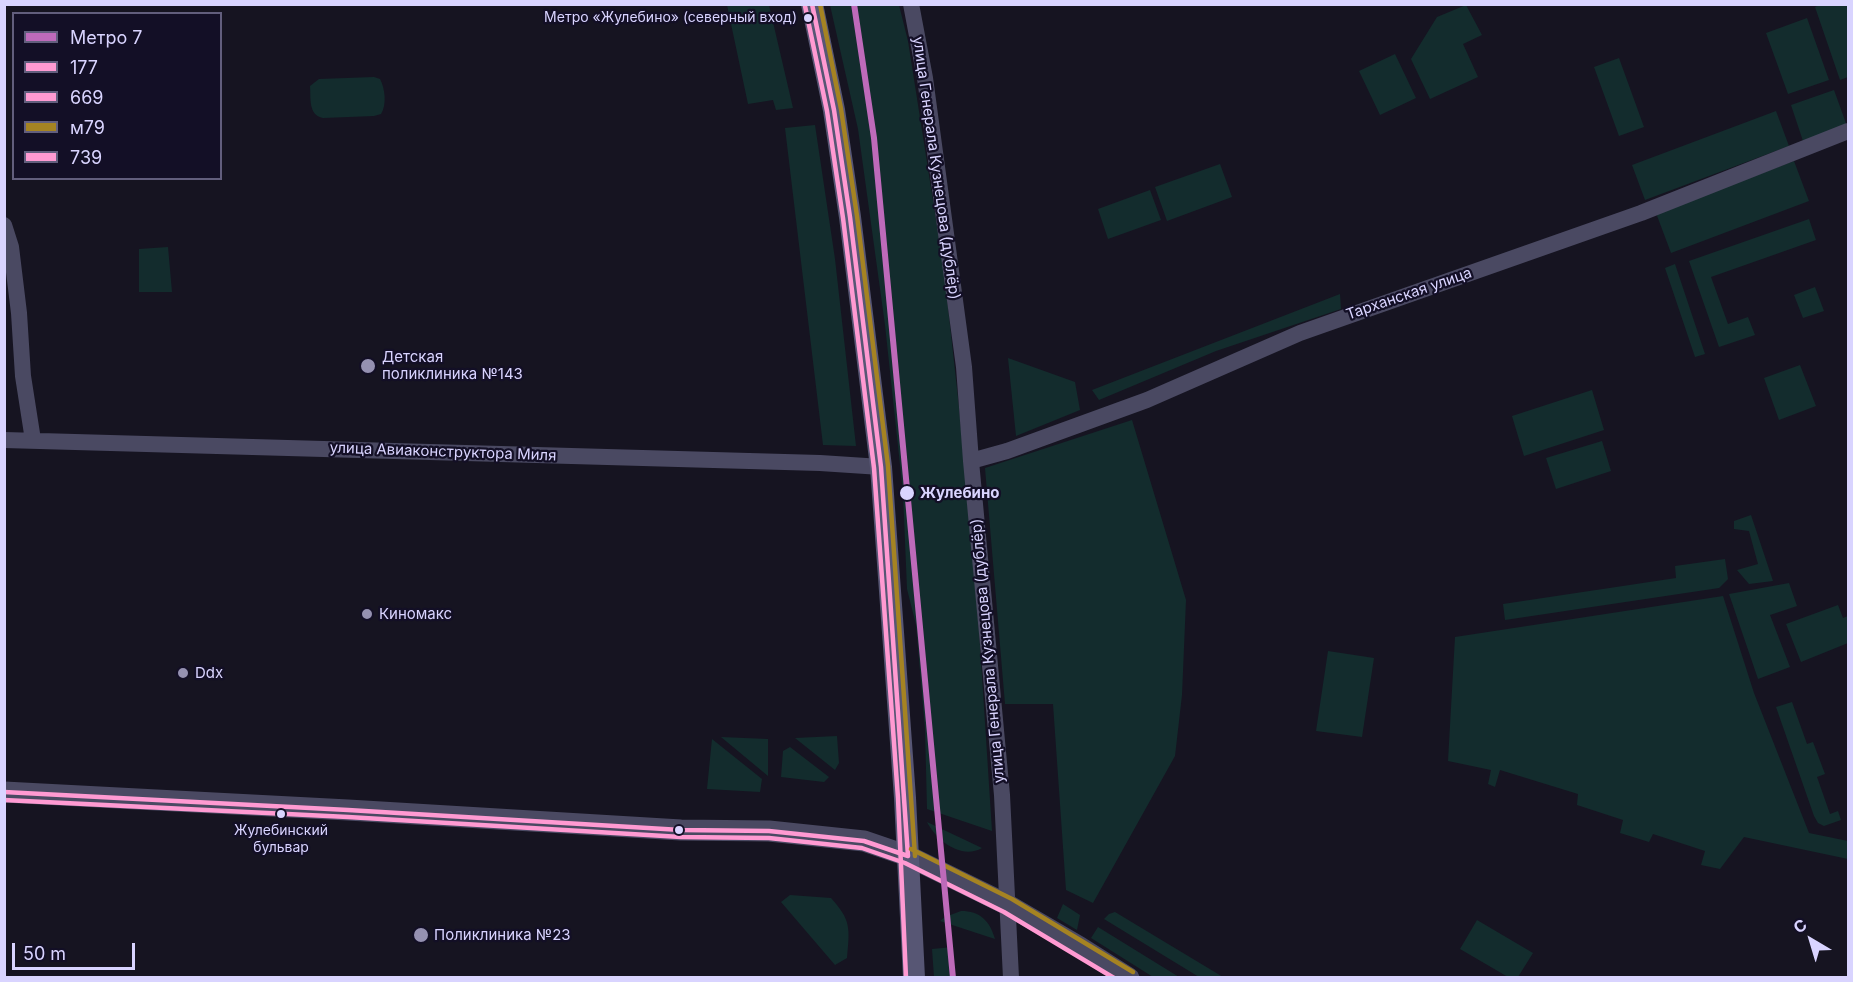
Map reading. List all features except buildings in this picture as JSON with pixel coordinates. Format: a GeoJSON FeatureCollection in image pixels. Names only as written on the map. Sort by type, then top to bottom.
{"type":"FeatureCollection","features":[{"type":"Feature","properties":{"kind":"main road"},"geometry":{"type":"LineString","coordinates":[[812,4],[834,110],[850,217],[881,467],[906,798],[914,978]]}},
{"type":"Feature","properties":{"kind":"street","name":"улица Генерала Кузнецова (дублёр)"},"geometry":{"type":"LineString","coordinates":[[911,4],[926,78],[964,367],[1002,795],[1011,978]]}},
{"type":"Feature","properties":{"kind":"street","name":"Тарханская улица"},"geometry":{"type":"LineString","coordinates":[[971,461],[1007,451],[1147,400],[1300,333],[1641,213],[1848,131]]}},
{"type":"Feature","properties":{"kind":"street"},"geometry":{"type":"LineString","coordinates":[[4,225],[12,248],[23,376],[33,440]]}},
{"type":"Feature","properties":{"kind":"street","name":"улица Авиаконструктора Миля"},"geometry":{"type":"LineString","coordinates":[[4,440],[820,463],[881,467]]}},
{"type":"Feature","properties":{"kind":"street"},"geometry":{"type":"LineString","coordinates":[[4,792],[681,830],[769,831],[864,841],[908,856],[1008,905],[1129,978]]}},
{"type":"Feature","properties":{"kind":"green space"},"geometry":{"type":"Polygon","coordinates":[[[1822,4],[1848,5],[1848,77],[1840,80],[1815,7],[1822,4]]]}},
{"type":"Feature","properties":{"kind":"green space"},"geometry":{"type":"Polygon","coordinates":[[[727,5],[769,5],[793,108],[776,110],[773,100],[748,104],[727,5]]]}},
{"type":"Feature","properties":{"kind":"green space"},"geometry":{"type":"Polygon","coordinates":[[[830,5],[899,5],[908,41],[944,271],[959,407],[979,630],[992,831],[927,809],[925,729],[916,625],[907,589],[903,493],[885,325],[858,129],[830,5]]]}},
{"type":"Feature","properties":{"kind":"green space"},"geometry":{"type":"Polygon","coordinates":[[[1466,5],[1482,35],[1463,44],[1478,77],[1430,99],[1411,59],[1437,17],[1466,5]]]}},
{"type":"Feature","properties":{"kind":"green space"},"geometry":{"type":"Polygon","coordinates":[[[1807,18],[1829,80],[1788,94],[1766,33],[1807,18]]]}},
{"type":"Feature","properties":{"kind":"green space"},"geometry":{"type":"Polygon","coordinates":[[[1395,54],[1416,98],[1380,115],[1359,71],[1395,54]]]}},
{"type":"Feature","properties":{"kind":"green space"},"geometry":{"type":"Polygon","coordinates":[[[1619,58],[1644,127],[1619,136],[1594,67],[1619,58]]]}},
{"type":"Feature","properties":{"kind":"green space"},"geometry":{"type":"Polygon","coordinates":[[[374,77],[380,79],[384,92],[385,101],[381,114],[323,118],[313,110],[310,86],[319,79],[374,77]]]}},
{"type":"Feature","properties":{"kind":"green space"},"geometry":{"type":"Polygon","coordinates":[[[1834,90],[1847,126],[1803,141],[1791,105],[1834,90]]]}},
{"type":"Feature","properties":{"kind":"green space"},"geometry":{"type":"Polygon","coordinates":[[[1776,111],[1789,146],[1645,200],[1632,165],[1776,111]]]}},
{"type":"Feature","properties":{"kind":"green space"},"geometry":{"type":"Polygon","coordinates":[[[815,125],[835,259],[856,446],[823,445],[785,128],[815,125]]]}},
{"type":"Feature","properties":{"kind":"green space"},"geometry":{"type":"Polygon","coordinates":[[[1794,161],[1809,201],[1671,253],[1656,213],[1794,161]]]}},
{"type":"Feature","properties":{"kind":"green space"},"geometry":{"type":"Polygon","coordinates":[[[1220,164],[1232,197],[1167,221],[1155,187],[1220,164]]]}},
{"type":"Feature","properties":{"kind":"green space"},"geometry":{"type":"Polygon","coordinates":[[[1150,190],[1161,220],[1108,239],[1098,209],[1150,190]]]}},
{"type":"Feature","properties":{"kind":"green space"},"geometry":{"type":"Polygon","coordinates":[[[1809,219],[1816,240],[1711,277],[1728,324],[1748,317],[1755,335],[1719,347],[1689,261],[1809,219]]]}},
{"type":"Feature","properties":{"kind":"green space"},"geometry":{"type":"Polygon","coordinates":[[[168,247],[172,292],[139,292],[139,249],[168,247]]]}},
{"type":"Feature","properties":{"kind":"green space"},"geometry":{"type":"Polygon","coordinates":[[[1675,264],[1705,354],[1695,357],[1665,268],[1675,264]]]}},
{"type":"Feature","properties":{"kind":"green space"},"geometry":{"type":"Polygon","coordinates":[[[1815,287],[1824,311],[1803,318],[1794,295],[1815,287]]]}},
{"type":"Feature","properties":{"kind":"green space"},"geometry":{"type":"Polygon","coordinates":[[[1340,294],[1341,309],[1216,351],[1099,400],[1092,390],[1340,294]]]}},
{"type":"Feature","properties":{"kind":"green space"},"geometry":{"type":"Polygon","coordinates":[[[1008,358],[1075,382],[1080,410],[1016,436],[1008,358]]]}},
{"type":"Feature","properties":{"kind":"green space"},"geometry":{"type":"Polygon","coordinates":[[[1800,365],[1816,406],[1779,420],[1764,378],[1800,365]]]}},
{"type":"Feature","properties":{"kind":"green space"},"geometry":{"type":"Polygon","coordinates":[[[1592,390],[1604,430],[1524,456],[1512,416],[1592,390]]]}},
{"type":"Feature","properties":{"kind":"green space"},"geometry":{"type":"Polygon","coordinates":[[[1132,420],[1186,600],[1182,695],[1175,756],[1093,903],[1066,890],[1053,704],[1005,704],[985,468],[1132,420]]]}},
{"type":"Feature","properties":{"kind":"green space"},"geometry":{"type":"Polygon","coordinates":[[[1602,441],[1611,471],[1556,489],[1546,458],[1602,441]]]}},
{"type":"Feature","properties":{"kind":"green space"},"geometry":{"type":"Polygon","coordinates":[[[1751,515],[1773,581],[1749,584],[1737,570],[1758,564],[1749,531],[1734,529],[1734,521],[1751,515]]]}},
{"type":"Feature","properties":{"kind":"green space"},"geometry":{"type":"Polygon","coordinates":[[[1725,559],[1728,579],[1719,588],[1505,620],[1503,604],[1676,578],[1675,566],[1725,559]]]}},
{"type":"Feature","properties":{"kind":"green space"},"geometry":{"type":"Polygon","coordinates":[[[1789,583],[1797,606],[1770,615],[1790,667],[1758,679],[1729,594],[1789,583]]]}},
{"type":"Feature","properties":{"kind":"green space"},"geometry":{"type":"Polygon","coordinates":[[[1723,596],[1754,693],[1809,833],[1848,841],[1848,859],[1744,837],[1720,869],[1701,865],[1705,851],[1653,834],[1649,842],[1620,833],[1623,820],[1577,805],[1578,794],[1500,770],[1495,787],[1488,784],[1491,770],[1448,761],[1455,637],[1723,596]]]}},
{"type":"Feature","properties":{"kind":"green space"},"geometry":{"type":"Polygon","coordinates":[[[1838,605],[1843,618],[1848,616],[1848,643],[1801,662],[1786,624],[1838,605]]]}},
{"type":"Feature","properties":{"kind":"green space"},"geometry":{"type":"Polygon","coordinates":[[[1328,651],[1374,658],[1362,737],[1316,731],[1328,651]]]}},
{"type":"Feature","properties":{"kind":"green space"},"geometry":{"type":"Polygon","coordinates":[[[1792,702],[1807,744],[1813,742],[1825,774],[1817,777],[1830,814],[1838,811],[1841,820],[1824,826],[1818,823],[1814,816],[1776,707],[1792,702]]]}},
{"type":"Feature","properties":{"kind":"green space"},"geometry":{"type":"Polygon","coordinates":[[[837,736],[839,763],[835,770],[795,738],[837,736]]]}},
{"type":"Feature","properties":{"kind":"green space"},"geometry":{"type":"Polygon","coordinates":[[[721,737],[768,739],[768,776],[721,737]]]}},
{"type":"Feature","properties":{"kind":"green space"},"geometry":{"type":"Polygon","coordinates":[[[712,739],[762,779],[760,792],[707,789],[712,739]]]}},
{"type":"Feature","properties":{"kind":"green space"},"geometry":{"type":"Polygon","coordinates":[[[790,747],[829,777],[824,782],[781,777],[783,751],[790,747]]]}},
{"type":"Feature","properties":{"kind":"green space"},"geometry":{"type":"Polygon","coordinates":[[[927,822],[982,848],[966,852],[958,850],[936,835],[927,822]]]}},
{"type":"Feature","properties":{"kind":"green space"},"geometry":{"type":"Polygon","coordinates":[[[790,895],[831,898],[842,912],[848,925],[847,958],[835,965],[781,902],[790,895]]]}},
{"type":"Feature","properties":{"kind":"green space"},"geometry":{"type":"Polygon","coordinates":[[[1063,904],[1080,915],[1077,930],[1057,918],[1063,904]]]}},
{"type":"Feature","properties":{"kind":"green space"},"geometry":{"type":"Polygon","coordinates":[[[961,911],[968,911],[983,918],[995,939],[940,921],[961,911]]]}},
{"type":"Feature","properties":{"kind":"green space"},"geometry":{"type":"Polygon","coordinates":[[[1115,912],[1223,977],[1199,977],[1104,919],[1115,912]]]}},
{"type":"Feature","properties":{"kind":"green space"},"geometry":{"type":"Polygon","coordinates":[[[1477,920],[1533,953],[1518,977],[1508,977],[1460,949],[1477,920]]]}},
{"type":"Feature","properties":{"kind":"green space"},"geometry":{"type":"Polygon","coordinates":[[[1098,927],[1179,977],[1153,977],[1091,938],[1098,927]]]}},
{"type":"Feature","properties":{"kind":"green space"},"geometry":{"type":"Polygon","coordinates":[[[953,947],[955,977],[934,977],[932,949],[953,947]]]}},
{"type":"Feature","properties":{"kind":"metro line","name":"7"},"geometry":{"type":"LineString","coordinates":[[854,4],[874,138],[953,978]]}},
{"type":"Feature","properties":{"kind":"transit line","name":"177"},"geometry":{"type":"LineString","coordinates":[[812,4],[834,110],[850,217],[881,467],[908,856]]}},
{"type":"Feature","properties":{"kind":"transit line","name":"м79"},"geometry":{"type":"LineString","coordinates":[[820,4],[841,109],[857,216],[888,466],[915,856]]}},
{"type":"Feature","properties":{"kind":"transit line","name":"739"},"geometry":{"type":"LineString","coordinates":[[805,6],[827,111],[843,218],[874,468],[898,798],[906,978]]}},
{"type":"Feature","properties":{"kind":"transit line","name":"177"},"geometry":{"type":"LineString","coordinates":[[4,792],[681,830],[769,831],[864,841],[908,856]]}},
{"type":"Feature","properties":{"kind":"transit line","name":"669"},"geometry":{"type":"LineString","coordinates":[[4,800],[681,837],[769,838],[862,848],[905,863],[1004,912],[1114,978]]}},
{"type":"Feature","properties":{"kind":"transit line","name":"м79"},"geometry":{"type":"LineString","coordinates":[[911,849],[1012,899],[1133,972]]}},
{"type":"Feature","properties":{"kind":"place","name":"Метро «Жулебино» (северный вход)"},"geometry":{"type":"Point","coordinates":[808,18]}},
{"type":"Feature","properties":{"kind":"place","name":"Детская поликлиника №143"},"geometry":{"type":"Point","coordinates":[368,366]}},
{"type":"Feature","properties":{"kind":"place","name":"Жулебино"},"geometry":{"type":"Point","coordinates":[907,493]}},
{"type":"Feature","properties":{"kind":"place","name":"Киномакс"},"geometry":{"type":"Point","coordinates":[367,614]}},
{"type":"Feature","properties":{"kind":"place","name":"Ddx"},"geometry":{"type":"Point","coordinates":[183,673]}},
{"type":"Feature","properties":{"kind":"place","name":"Жулебинский бульвар"},"geometry":{"type":"Point","coordinates":[281,814]}},
{"type":"Feature","properties":{"kind":"place","name":"Поликлиника №23"},"geometry":{"type":"Point","coordinates":[421,935]}}]}
